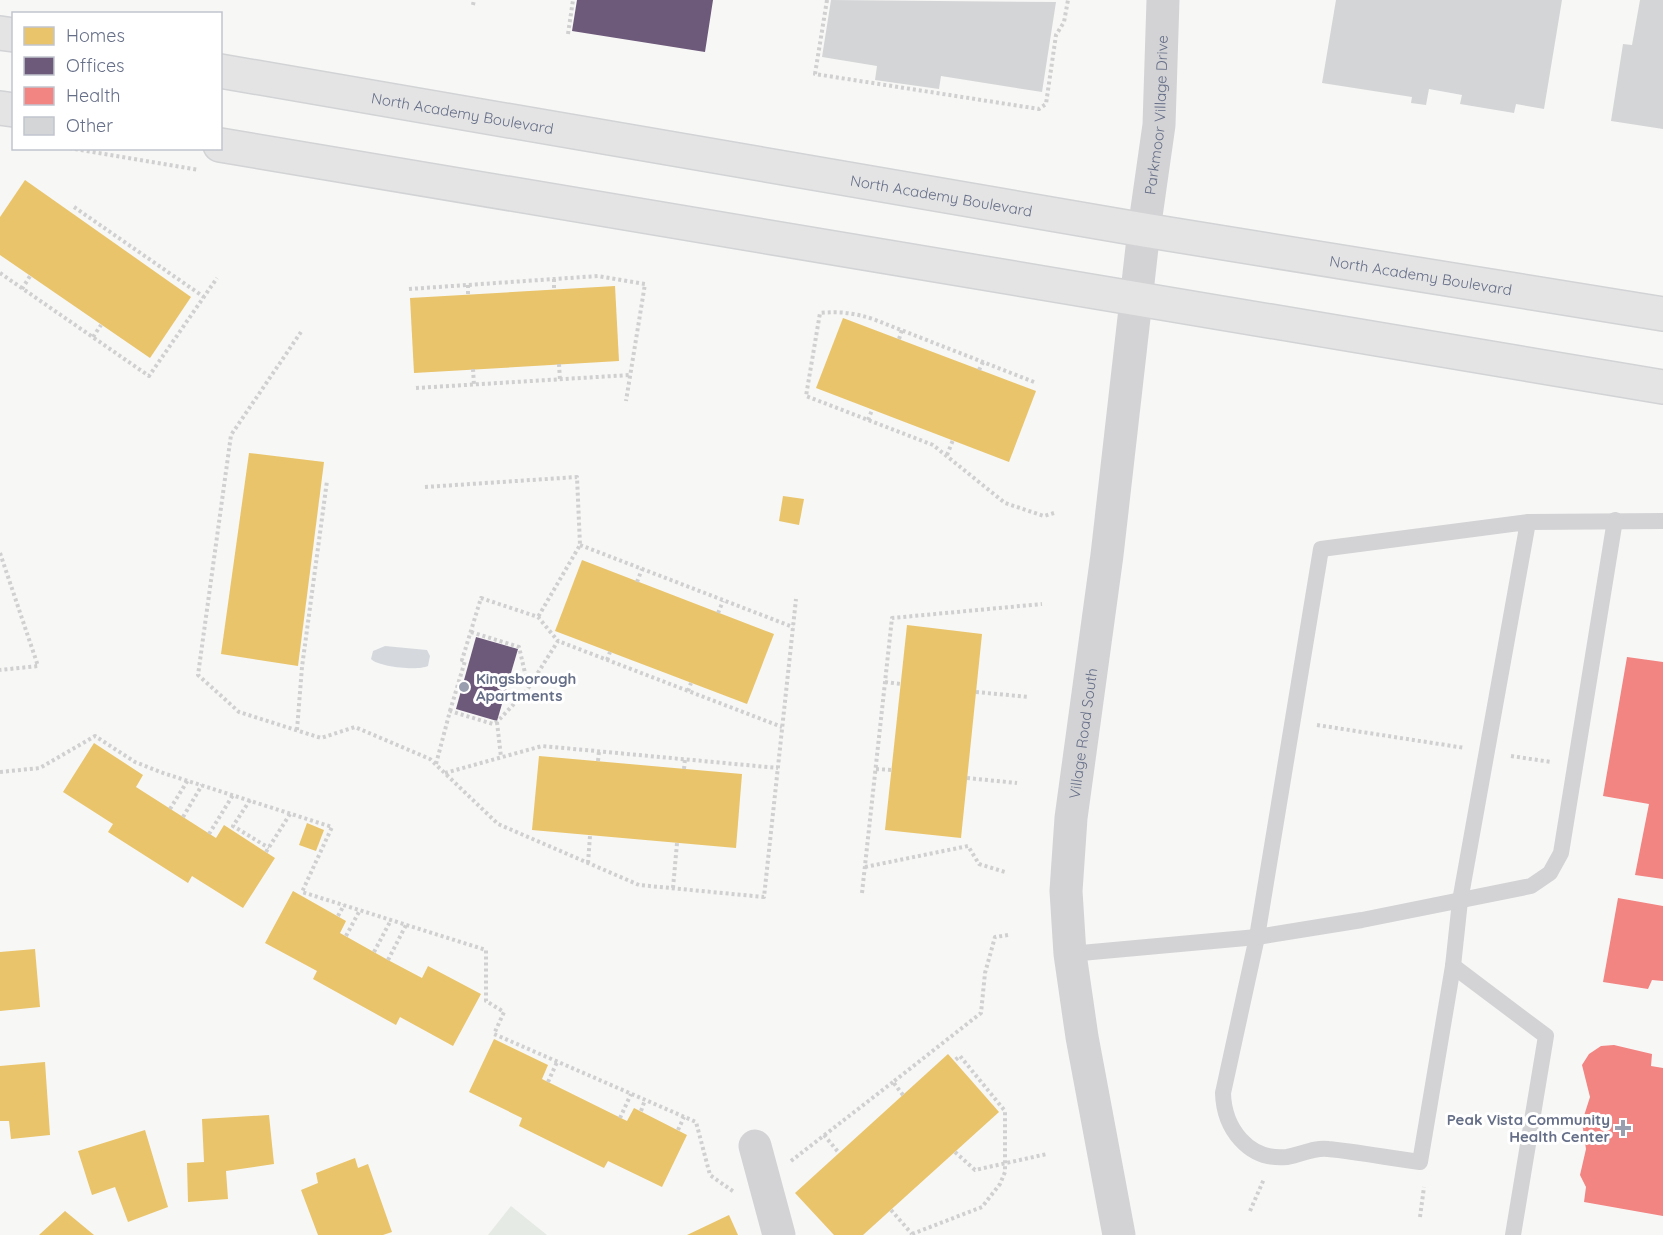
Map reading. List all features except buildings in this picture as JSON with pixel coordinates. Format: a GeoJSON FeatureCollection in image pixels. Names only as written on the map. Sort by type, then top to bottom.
{"type":"FeatureCollection","features":[{"type":"Feature","properties":{"kind":"highway","name":"North Academy Boulevard"},"geometry":{"type":"LineString","coordinates":[[222,71],[1144,230],[1663,314]]}},
{"type":"Feature","properties":{"kind":"highway"},"geometry":{"type":"LineString","coordinates":[[222,145],[1663,387]]}},
{"type":"Feature","properties":{"kind":"street","name":"Parkmoor Village Drive"},"geometry":{"type":"LineString","coordinates":[[1144,230],[1159,124],[1163,0]]}},
{"type":"Feature","properties":{"kind":"street","name":"Village Road South"},"geometry":{"type":"LineString","coordinates":[[1119,1235],[1082,1037],[1070,954],[1066,891],[1071,818],[1108,543],[1144,230]]}},
{"type":"Feature","properties":{"kind":"street"},"geometry":{"type":"LineString","coordinates":[[755,1146],[779,1235]]}},
{"type":"Feature","properties":{"kind":"lane"},"geometry":{"type":"LineString","coordinates":[[1070,954],[1257,937],[1531,886],[1550,873],[1561,853],[1615,520]]}},
{"type":"Feature","properties":{"kind":"lane"},"geometry":{"type":"LineString","coordinates":[[1528,522],[1460,901],[1453,966],[1420,1162],[1324,1148],[1285,1157],[1258,1152],[1231,1130],[1224,1111],[1224,1093],[1257,937],[1320,549],[1528,522],[1663,521]]}},
{"type":"Feature","properties":{"kind":"lane"},"geometry":{"type":"LineString","coordinates":[[1453,966],[1546,1036],[1513,1235]]}},
{"type":"Feature","properties":{"kind":"path"},"geometry":{"type":"LineString","coordinates":[[568,34],[573,0]]}},
{"type":"Feature","properties":{"kind":"path"},"geometry":{"type":"LineString","coordinates":[[827,0],[815,74],[1039,109],[1046,104],[1056,35],[1064,22],[1068,0]]}},
{"type":"Feature","properties":{"kind":"path"},"geometry":{"type":"LineString","coordinates":[[74,207],[204,297]]}},
{"type":"Feature","properties":{"kind":"path"},"geometry":{"type":"LineString","coordinates":[[0,273],[149,376],[217,278]]}},
{"type":"Feature","properties":{"kind":"path"},"geometry":{"type":"LineString","coordinates":[[22,289],[30,276]]}},
{"type":"Feature","properties":{"kind":"path"},"geometry":{"type":"LineString","coordinates":[[409,289],[598,276],[645,284],[626,401]]}},
{"type":"Feature","properties":{"kind":"path"},"geometry":{"type":"LineString","coordinates":[[554,279],[554,289]]}},
{"type":"Feature","properties":{"kind":"path"},"geometry":{"type":"LineString","coordinates":[[468,285],[468,295]]}},
{"type":"Feature","properties":{"kind":"path"},"geometry":{"type":"LineString","coordinates":[[1034,382],[853,312],[820,313],[807,396],[933,445],[1005,503],[1044,516],[1054,513]]}},
{"type":"Feature","properties":{"kind":"path"},"geometry":{"type":"LineString","coordinates":[[93,337],[101,325]]}},
{"type":"Feature","properties":{"kind":"path"},"geometry":{"type":"LineString","coordinates":[[899,339],[903,330]]}},
{"type":"Feature","properties":{"kind":"path"},"geometry":{"type":"LineString","coordinates":[[301,332],[231,435],[198,675],[239,712],[321,738],[355,727],[430,759],[498,824],[639,885],[764,897],[796,598]]}},
{"type":"Feature","properties":{"kind":"path"},"geometry":{"type":"LineString","coordinates":[[979,370],[982,362]]}},
{"type":"Feature","properties":{"kind":"path"},"geometry":{"type":"LineString","coordinates":[[559,364],[560,380]]}},
{"type":"Feature","properties":{"kind":"path"},"geometry":{"type":"LineString","coordinates":[[473,369],[474,385]]}},
{"type":"Feature","properties":{"kind":"path"},"geometry":{"type":"LineString","coordinates":[[416,388],[630,375]]}},
{"type":"Feature","properties":{"kind":"path"},"geometry":{"type":"LineString","coordinates":[[868,420],[872,410]]}},
{"type":"Feature","properties":{"kind":"path"},"geometry":{"type":"LineString","coordinates":[[947,455],[953,440]]}},
{"type":"Feature","properties":{"kind":"path"},"geometry":{"type":"LineString","coordinates":[[425,487],[577,477],[580,545],[538,617]]}},
{"type":"Feature","properties":{"kind":"path"},"geometry":{"type":"LineString","coordinates":[[297,730],[302,667],[327,481]]}},
{"type":"Feature","properties":{"kind":"path"},"geometry":{"type":"LineString","coordinates":[[580,545],[793,627]]}},
{"type":"Feature","properties":{"kind":"path"},"geometry":{"type":"LineString","coordinates":[[0,553],[38,666],[0,670]]}},
{"type":"Feature","properties":{"kind":"path"},"geometry":{"type":"LineString","coordinates":[[637,582],[642,569]]}},
{"type":"Feature","properties":{"kind":"path"},"geometry":{"type":"LineString","coordinates":[[436,764],[481,598],[538,617],[558,641],[782,727]]}},
{"type":"Feature","properties":{"kind":"path"},"geometry":{"type":"LineString","coordinates":[[718,613],[723,601]]}},
{"type":"Feature","properties":{"kind":"path"},"geometry":{"type":"LineString","coordinates":[[862,893],[892,618],[1042,604]]}},
{"type":"Feature","properties":{"kind":"path"},"geometry":{"type":"LineString","coordinates":[[471,632],[519,647],[528,687]]}},
{"type":"Feature","properties":{"kind":"path"},"geometry":{"type":"LineString","coordinates":[[450,711],[493,724],[497,722],[528,687],[558,641]]}},
{"type":"Feature","properties":{"kind":"path"},"geometry":{"type":"LineString","coordinates":[[607,660],[610,652]]}},
{"type":"Feature","properties":{"kind":"path"},"geometry":{"type":"LineString","coordinates":[[885,682],[901,684]]}},
{"type":"Feature","properties":{"kind":"path"},"geometry":{"type":"LineString","coordinates":[[688,691],[691,683]]}},
{"type":"Feature","properties":{"kind":"path"},"geometry":{"type":"LineString","coordinates":[[976,692],[1029,697]]}},
{"type":"Feature","properties":{"kind":"path"},"geometry":{"type":"LineString","coordinates":[[497,722],[501,757]]}},
{"type":"Feature","properties":{"kind":"path"},"geometry":{"type":"LineString","coordinates":[[1317,724],[1552,762]]}},
{"type":"Feature","properties":{"kind":"path"},"geometry":{"type":"LineString","coordinates":[[0,772],[40,768],[95,736],[135,762],[332,827],[302,892],[486,950],[486,1001],[504,1012],[494,1034],[696,1122],[710,1175],[737,1195]]}},
{"type":"Feature","properties":{"kind":"path"},"geometry":{"type":"LineString","coordinates":[[445,773],[542,746],[778,768]]}},
{"type":"Feature","properties":{"kind":"path"},"geometry":{"type":"LineString","coordinates":[[598,761],[599,751]]}},
{"type":"Feature","properties":{"kind":"path"},"geometry":{"type":"LineString","coordinates":[[684,769],[685,759]]}},
{"type":"Feature","properties":{"kind":"path"},"geometry":{"type":"LineString","coordinates":[[876,769],[892,770]]}},
{"type":"Feature","properties":{"kind":"path"},"geometry":{"type":"LineString","coordinates":[[967,778],[1017,783]]}},
{"type":"Feature","properties":{"kind":"path"},"geometry":{"type":"LineString","coordinates":[[170,808],[188,780]]}},
{"type":"Feature","properties":{"kind":"path"},"geometry":{"type":"LineString","coordinates":[[183,817],[202,785]]}},
{"type":"Feature","properties":{"kind":"path"},"geometry":{"type":"LineString","coordinates":[[209,834],[233,795]]}},
{"type":"Feature","properties":{"kind":"path"},"geometry":{"type":"LineString","coordinates":[[250,800],[233,826],[268,850],[290,814]]}},
{"type":"Feature","properties":{"kind":"path"},"geometry":{"type":"LineString","coordinates":[[588,863],[590,836]]}},
{"type":"Feature","properties":{"kind":"path"},"geometry":{"type":"LineString","coordinates":[[673,888],[677,843]]}},
{"type":"Feature","properties":{"kind":"path"},"geometry":{"type":"LineString","coordinates":[[866,867],[968,846],[979,864],[1005,872]]}},
{"type":"Feature","properties":{"kind":"path"},"geometry":{"type":"LineString","coordinates":[[338,916],[344,905]]}},
{"type":"Feature","properties":{"kind":"path"},"geometry":{"type":"LineString","coordinates":[[346,936],[360,910]]}},
{"type":"Feature","properties":{"kind":"path"},"geometry":{"type":"LineString","coordinates":[[374,952],[391,920]]}},
{"type":"Feature","properties":{"kind":"path"},"geometry":{"type":"LineString","coordinates":[[388,960],[406,925]]}},
{"type":"Feature","properties":{"kind":"path"},"geometry":{"type":"LineString","coordinates":[[782,1168],[981,1013],[985,973],[995,937],[1008,935]]}},
{"type":"Feature","properties":{"kind":"path"},"geometry":{"type":"LineString","coordinates":[[891,1210],[912,1235],[982,1207],[1000,1184],[1006,1163],[1005,1111],[960,1056],[954,1061]]}},
{"type":"Feature","properties":{"kind":"path"},"geometry":{"type":"LineString","coordinates":[[548,1082],[557,1062]]}},
{"type":"Feature","properties":{"kind":"path"},"geometry":{"type":"LineString","coordinates":[[893,1082],[903,1095]]}},
{"type":"Feature","properties":{"kind":"path"},"geometry":{"type":"LineString","coordinates":[[620,1118],[631,1094]]}},
{"type":"Feature","properties":{"kind":"path"},"geometry":{"type":"LineString","coordinates":[[641,1111],[645,1100]]}},
{"type":"Feature","properties":{"kind":"path"},"geometry":{"type":"LineString","coordinates":[[678,1130],[684,1117]]}},
{"type":"Feature","properties":{"kind":"path"},"geometry":{"type":"LineString","coordinates":[[824,1135],[838,1153]]}},
{"type":"Feature","properties":{"kind":"path"},"geometry":{"type":"LineString","coordinates":[[955,1152],[975,1170],[1047,1154]]}},
{"type":"Feature","properties":{"kind":"path"},"geometry":{"type":"LineString","coordinates":[[1250,1211],[1265,1176]]}},
{"type":"Feature","properties":{"kind":"path"},"geometry":{"type":"LineString","coordinates":[[1420,1217],[1424,1187]]}},
{"type":"Feature","properties":{"kind":"shaded area"},"geometry":{"type":"Polygon","coordinates":[[[385,646],[427,650],[430,656],[428,666],[398,667],[381,664],[371,659],[373,651],[385,646]]]}},
{"type":"Feature","properties":{"kind":"shaded area"},"geometry":{"type":"Polygon","coordinates":[[[511,1206],[547,1235],[488,1235],[511,1206]]]}},
{"type":"Feature","properties":{"kind":"place","name":"Kingsborough Apartments"},"geometry":{"type":"Point","coordinates":[464,687]}},
{"type":"Feature","properties":{"kind":"place","name":"Peak Vista Community Health Center"},"geometry":{"type":"Point","coordinates":[1623,1128]}}]}
